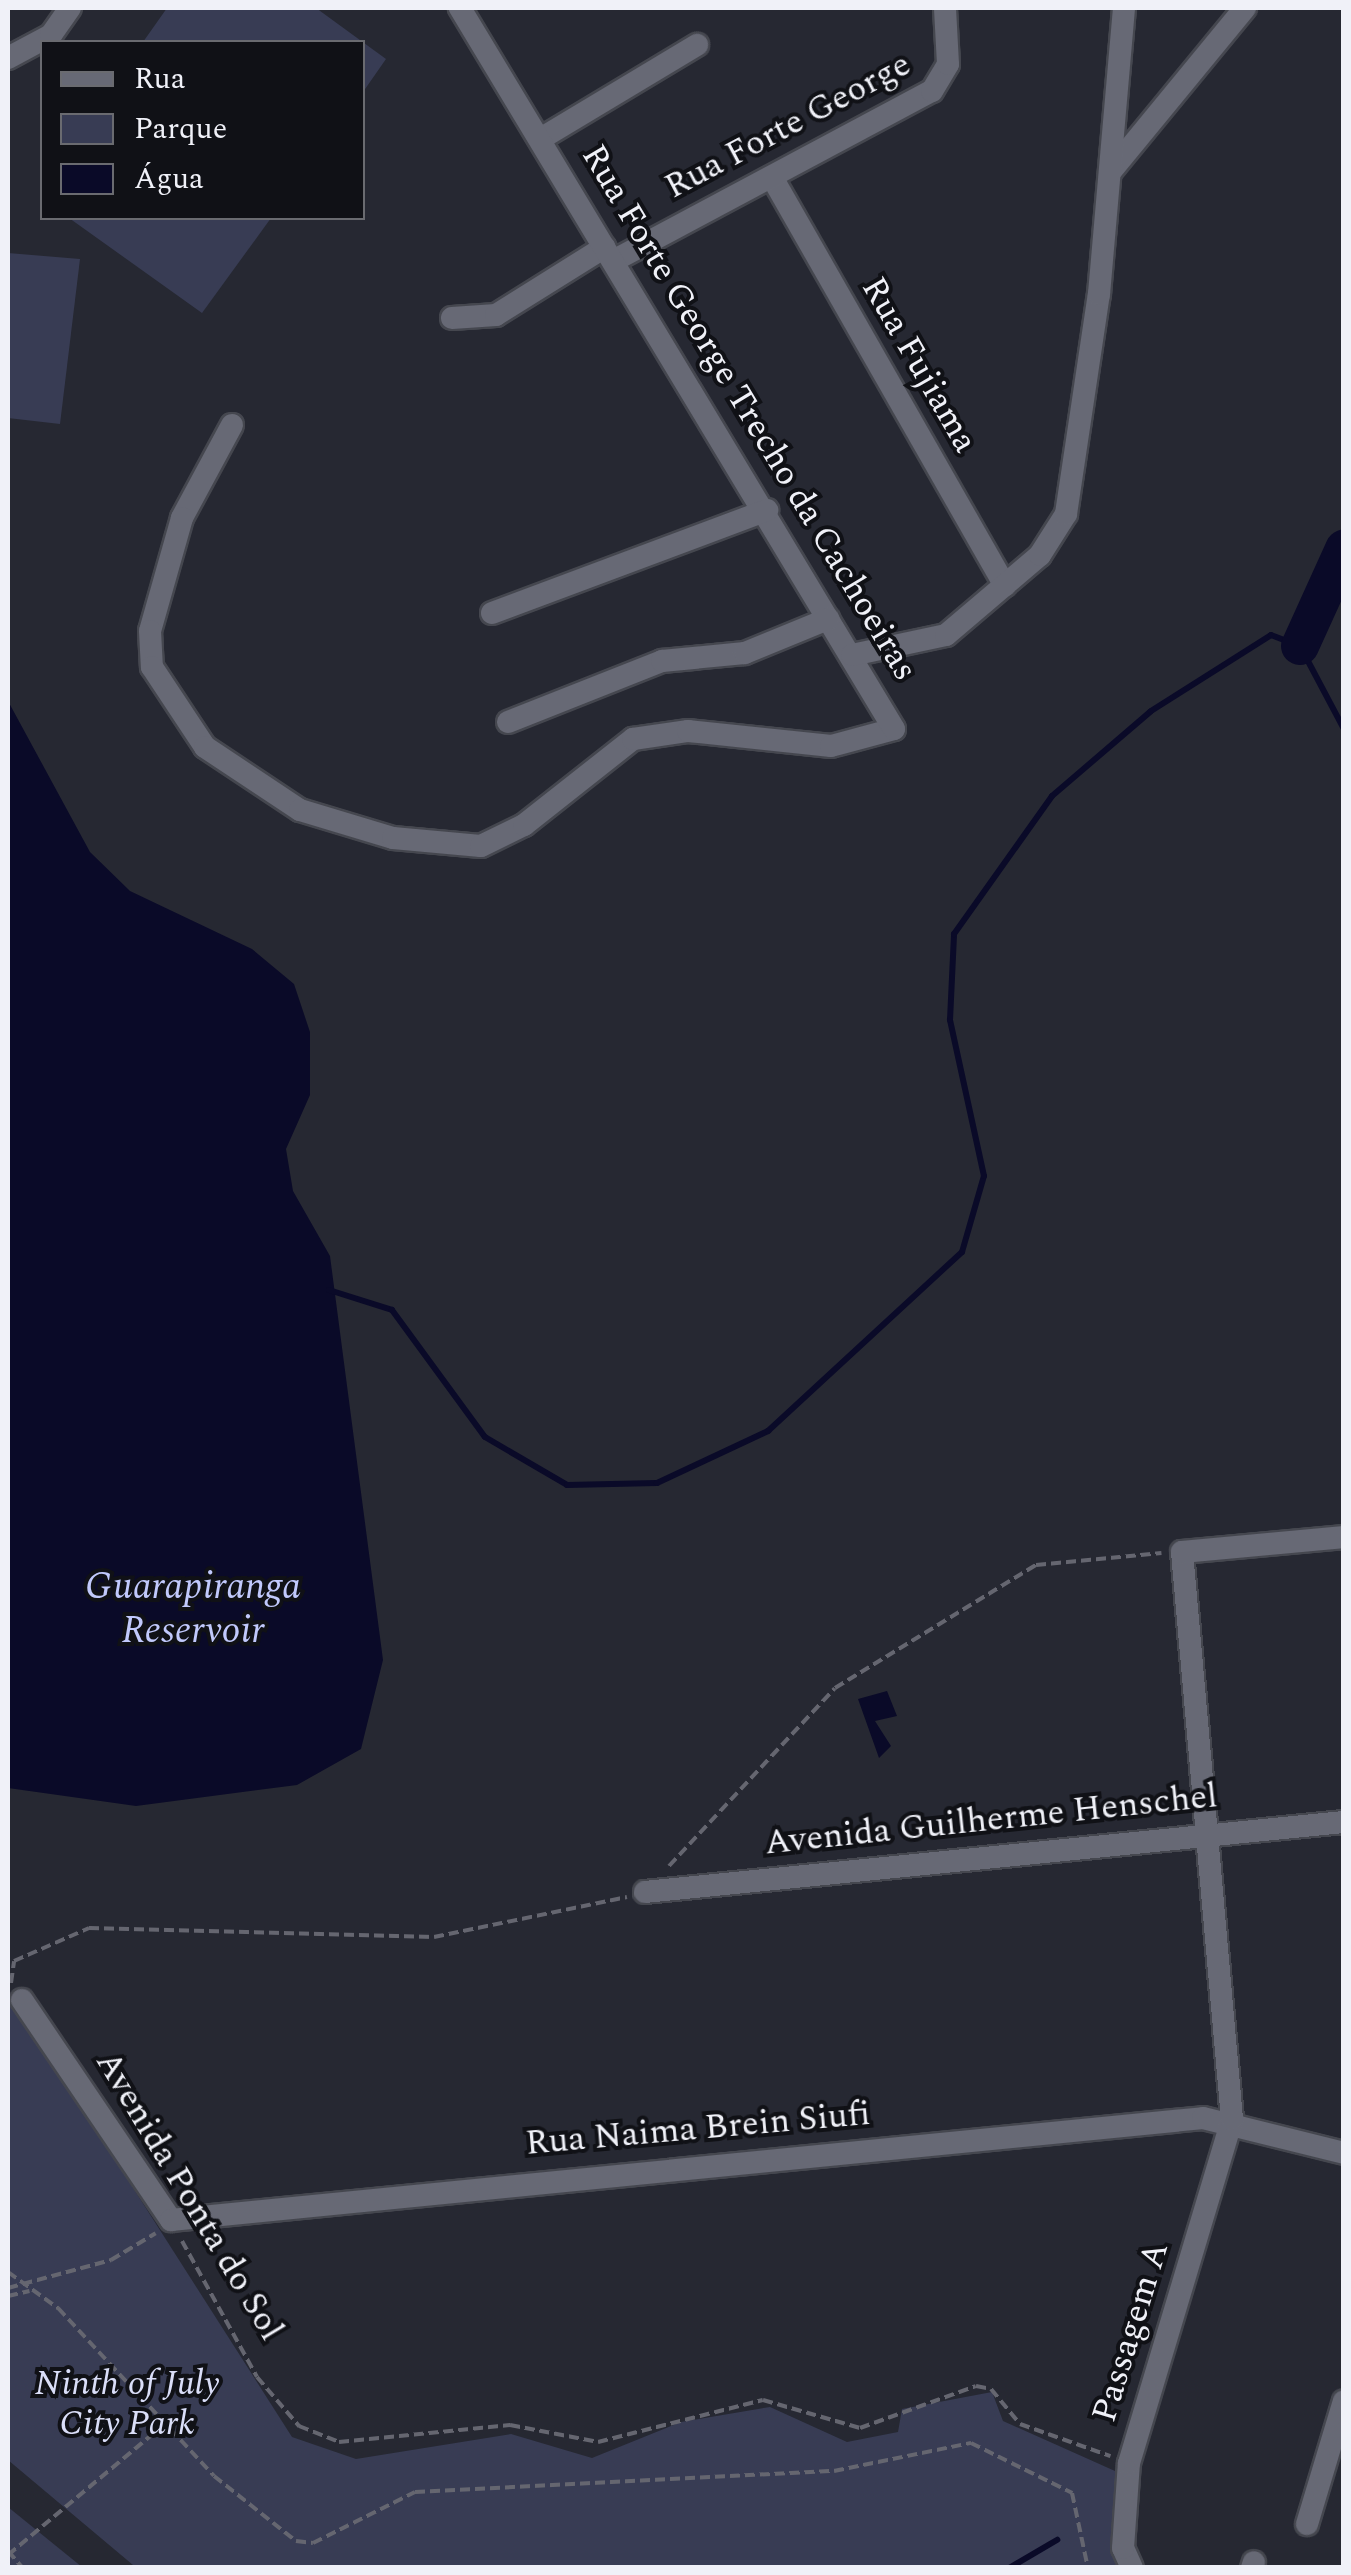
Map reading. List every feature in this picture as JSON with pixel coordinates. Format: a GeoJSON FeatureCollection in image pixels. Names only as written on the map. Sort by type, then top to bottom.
{"type":"FeatureCollection","features":[{"type":"Feature","properties":{"kind":"street"},"geometry":{"type":"LineString","coordinates":[[42,40],[51,35],[70,8]]}},
{"type":"Feature","properties":{"kind":"street","name":"Rua Forte George Trecho da Cachoeiras"},"geometry":{"type":"LineString","coordinates":[[232,425],[182,518],[150,631],[152,667],[206,747],[339,826],[491,844],[633,739],[688,731],[812,745],[882,738],[892,716],[828,619],[767,510],[460,8]]}},
{"type":"Feature","properties":{"kind":"street","name":"Rua Forte George"},"geometry":{"type":"LineString","coordinates":[[452,318],[496,316],[609,254],[773,179],[943,80],[944,8]]}},
{"type":"Feature","properties":{"kind":"street"},"geometry":{"type":"LineString","coordinates":[[852,656],[925,646],[1004,586],[1066,514],[1110,172],[1124,8]]}},
{"type":"Feature","properties":{"kind":"street"},"geometry":{"type":"LineString","coordinates":[[1110,172],[1245,8]]}},
{"type":"Feature","properties":{"kind":"street"},"geometry":{"type":"LineString","coordinates":[[8,58],[40,41]]}},
{"type":"Feature","properties":{"kind":"street"},"geometry":{"type":"LineString","coordinates":[[542,138],[698,45]]}},
{"type":"Feature","properties":{"kind":"street","name":"Rua Fujiama"},"geometry":{"type":"LineString","coordinates":[[773,179],[1004,586]]}},
{"type":"Feature","properties":{"kind":"street"},"geometry":{"type":"LineString","coordinates":[[492,614],[767,510]]}},
{"type":"Feature","properties":{"kind":"street"},"geometry":{"type":"LineString","coordinates":[[508,722],[662,661],[745,653],[828,619]]}},
{"type":"Feature","properties":{"kind":"street"},"geometry":{"type":"LineString","coordinates":[[1344,1537],[1182,1552],[1232,2119],[1344,2153]]}},
{"type":"Feature","properties":{"kind":"street","name":"Avenida Guilherme Henschel"},"geometry":{"type":"LineString","coordinates":[[645,1892],[1344,1822]]}},
{"type":"Feature","properties":{"kind":"street","name":"Avenida Ponta do Sol"},"geometry":{"type":"LineString","coordinates":[[22,2000],[171,2220]]}},
{"type":"Feature","properties":{"kind":"street","name":"Rua Naima Brein Siufi"},"geometry":{"type":"LineString","coordinates":[[171,2220],[1232,2119]]}},
{"type":"Feature","properties":{"kind":"street","name":"Passagem A"},"geometry":{"type":"LineString","coordinates":[[1132,2568],[1123,2548],[1128,2463],[1232,2119]]}},
{"type":"Feature","properties":{"kind":"street"},"geometry":{"type":"LineString","coordinates":[[1308,2524],[1337,2445],[1344,2401]]}},
{"type":"Feature","properties":{"kind":"path"},"geometry":{"type":"LineString","coordinates":[[22,2000],[8,1974],[14,1961],[89,1928],[450,1936],[645,1892],[835,1688],[1036,1565],[1182,1552]]}},
{"type":"Feature","properties":{"kind":"path"},"geometry":{"type":"LineString","coordinates":[[8,2296],[31,2291],[144,2245],[171,2220]]}},
{"type":"Feature","properties":{"kind":"path","name":"Avenida Ponta do Sol"},"geometry":{"type":"LineString","coordinates":[[171,2220],[257,2377],[299,2426],[339,2442],[510,2426],[586,2443],[762,2400],[860,2428],[976,2386],[991,2389],[1020,2424],[1128,2463]]}},
{"type":"Feature","properties":{"kind":"path"},"geometry":{"type":"LineString","coordinates":[[8,2272],[166,2424],[214,2476],[296,2540],[313,2543],[415,2492],[834,2471],[971,2443],[1072,2493],[1088,2568]]}},
{"type":"Feature","properties":{"kind":"path"},"geometry":{"type":"LineString","coordinates":[[8,2288],[41,2284]]}},
{"type":"Feature","properties":{"kind":"path"},"geometry":{"type":"LineString","coordinates":[[23,2568],[8,2553],[166,2424]]}},
{"type":"Feature","properties":{"kind":"green space"},"geometry":{"type":"Polygon","coordinates":[[[167,8],[316,8],[360,40],[144,40],[167,8]]]}},
{"type":"Feature","properties":{"kind":"green space"},"geometry":{"type":"Polygon","coordinates":[[[365,44],[386,59],[365,89],[365,44]]]}},
{"type":"Feature","properties":{"kind":"green space"},"geometry":{"type":"Polygon","coordinates":[[[72,220],[270,220],[202,313],[72,220]]]}},
{"type":"Feature","properties":{"kind":"green space"},"geometry":{"type":"Polygon","coordinates":[[[8,253],[80,259],[60,424],[8,418],[8,253]]]}},
{"type":"Feature","properties":{"kind":"green space","name":"Ninth of July City Park"},"geometry":{"type":"Polygon","coordinates":[[[8,1992],[292,2437],[356,2459],[511,2434],[592,2458],[681,2422],[770,2407],[847,2442],[898,2432],[902,2409],[992,2392],[1003,2421],[1115,2471],[1123,2567],[133,2565],[8,2460],[8,1992]]]}},
{"type":"Feature","properties":{"kind":"green space"},"geometry":{"type":"Polygon","coordinates":[[[8,2507],[82,2567],[8,2567],[8,2507]]]}},
{"type":"Feature","properties":{"kind":"water","name":"Guarapiranga Reservoir"},"geometry":{"type":"Polygon","coordinates":[[[8,701],[90,852],[130,891],[252,949],[294,984],[310,1032],[310,1095],[286,1149],[293,1191],[330,1256],[383,1660],[361,1749],[297,1785],[136,1806],[8,1788],[8,701]]]}},
{"type":"Feature","properties":{"kind":"water"},"geometry":{"type":"Polygon","coordinates":[[[887,1691],[897,1716],[875,1721],[891,1746],[879,1758],[858,1699],[887,1691]]]}},
{"type":"Feature","properties":{"kind":"waterway"},"geometry":{"type":"LineString","coordinates":[[1300,646],[1344,549]]}},
{"type":"Feature","properties":{"kind":"waterway"},"geometry":{"type":"LineString","coordinates":[[329,1290],[392,1310],[485,1437],[567,1485],[657,1483],[768,1431],[962,1252],[984,1176],[950,1020],[954,934],[1052,796],[1151,711],[1271,635],[1300,646],[1344,729]]}},
{"type":"Feature","properties":{"kind":"waterway"},"geometry":{"type":"LineString","coordinates":[[1009,2568],[1057,2540]]}}]}
